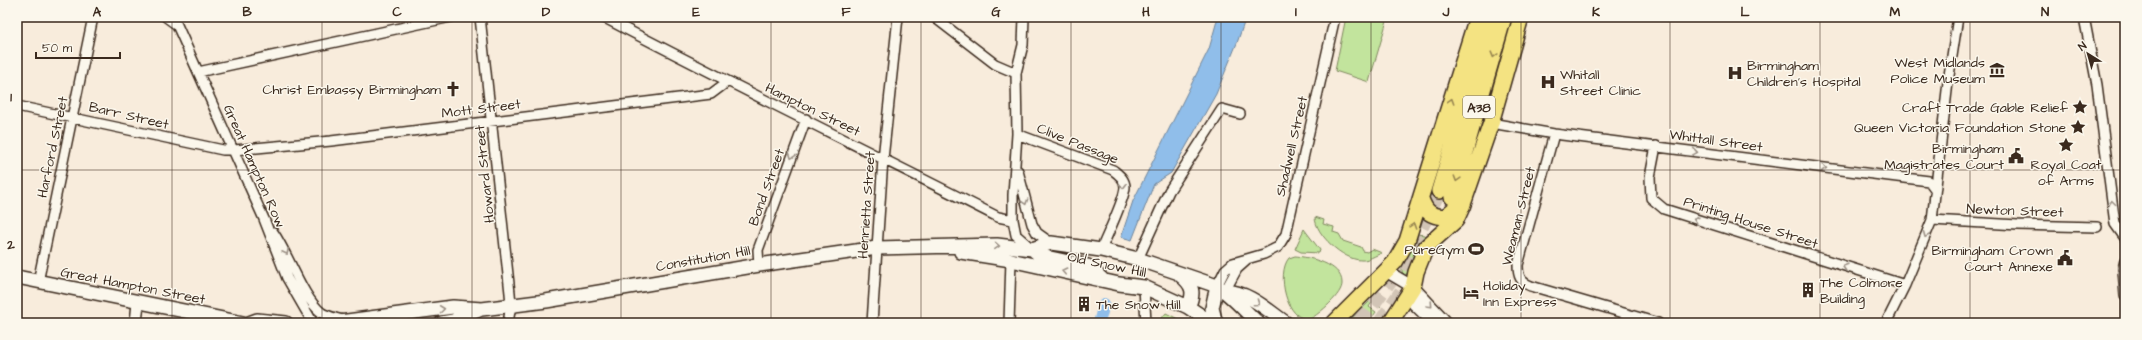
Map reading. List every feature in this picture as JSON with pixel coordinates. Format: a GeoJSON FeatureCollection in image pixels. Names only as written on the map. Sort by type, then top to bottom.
{"type":"FeatureCollection","features":[{"type":"Feature","properties":{"kind":"highway"},"geometry":{"type":"LineString","coordinates":[[1334,323],[1386,271],[1405,247],[1477,17]]}},
{"type":"Feature","properties":{"kind":"highway","name":"A38"},"geometry":{"type":"LineString","coordinates":[[1491,17],[1446,194],[1504,17]]}},
{"type":"Feature","properties":{"kind":"highway"},"geometry":{"type":"LineString","coordinates":[[1390,323],[1413,286],[1416,272],[1426,247],[1456,220],[1491,123],[1521,17]]}},
{"type":"Feature","properties":{"kind":"highway"},"geometry":{"type":"LineString","coordinates":[[1421,199],[1426,211],[1433,216],[1445,217],[1460,204],[1468,189]]}},
{"type":"Feature","properties":{"kind":"main road","name":"Constitution Hill"},"geometry":{"type":"LineString","coordinates":[[332,323],[453,307],[482,309],[580,295],[759,265],[877,248],[997,245],[1032,249],[1051,243],[1101,250],[1119,255]]}},
{"type":"Feature","properties":{"kind":"main road","name":"Constitution Hill"},"geometry":{"type":"LineString","coordinates":[[930,246],[1012,260]]}},
{"type":"Feature","properties":{"kind":"main road","name":"Constitution Hill"},"geometry":{"type":"LineString","coordinates":[[1032,249],[1041,256],[1088,266],[1102,279]]}},
{"type":"Feature","properties":{"kind":"main road","name":"Old Snow Hill"},"geometry":{"type":"LineString","coordinates":[[1119,255],[1138,259],[1221,288],[1238,292],[1249,297],[1286,323]]}},
{"type":"Feature","properties":{"kind":"main road","name":"Old Snow Hill"},"geometry":{"type":"LineString","coordinates":[[1012,260],[1102,279],[1144,286],[1188,307],[1212,323]]}},
{"type":"Feature","properties":{"kind":"main road"},"geometry":{"type":"LineString","coordinates":[[1177,273],[1187,280],[1192,287],[1194,296],[1188,307]]}},
{"type":"Feature","properties":{"kind":"main road","name":"Great Hampton Street"},"geometry":{"type":"LineString","coordinates":[[17,277],[138,303],[243,323]]}},
{"type":"Feature","properties":{"kind":"main road"},"geometry":{"type":"LineString","coordinates":[[1216,323],[1212,308],[1221,288],[1236,304],[1258,323]]}},
{"type":"Feature","properties":{"kind":"main road","name":"Constitution Hill"},"geometry":{"type":"LineString","coordinates":[[442,323],[453,321],[482,309]]}},
{"type":"Feature","properties":{"kind":"main road"},"geometry":{"type":"LineString","coordinates":[[249,323],[257,320],[286,323]]}},
{"type":"Feature","properties":{"kind":"street","name":"Harford Street"},"geometry":{"type":"LineString","coordinates":[[38,282],[93,17]]}},
{"type":"Feature","properties":{"kind":"street"},"geometry":{"type":"LineString","coordinates":[[198,72],[451,17]]}},
{"type":"Feature","properties":{"kind":"street","name":"Howard Street"},"geometry":{"type":"LineString","coordinates":[[480,17],[511,305],[508,323]]}},
{"type":"Feature","properties":{"kind":"street","name":"Hampton Street"},"geometry":{"type":"LineString","coordinates":[[603,17],[727,82],[806,120],[998,217],[1013,220]]}},
{"type":"Feature","properties":{"kind":"street","name":"Henrietta Street"},"geometry":{"type":"LineString","coordinates":[[872,323],[883,159],[898,17]]}},
{"type":"Feature","properties":{"kind":"street"},"geometry":{"type":"LineString","coordinates":[[934,17],[995,64],[1016,73]]}},
{"type":"Feature","properties":{"kind":"street"},"geometry":{"type":"LineString","coordinates":[[1024,17],[1023,45],[1016,73],[1017,164],[1013,195],[1013,220],[1016,235],[1032,249]]}},
{"type":"Feature","properties":{"kind":"street","name":"Shadwell Street"},"geometry":{"type":"LineString","coordinates":[[1221,288],[1225,270],[1233,263],[1247,260],[1278,247],[1286,234],[1335,17]]}},
{"type":"Feature","properties":{"kind":"street"},"geometry":{"type":"LineString","coordinates":[[1886,323],[1906,285],[1932,220],[1958,17]]}},
{"type":"Feature","properties":{"kind":"street"},"geometry":{"type":"LineString","coordinates":[[2084,17],[2097,85],[2115,224],[2125,238]]}},
{"type":"Feature","properties":{"kind":"street","name":"Great Hampton Row"},"geometry":{"type":"LineString","coordinates":[[169,19],[177,25],[234,150],[264,219],[287,278],[313,323]]}},
{"type":"Feature","properties":{"kind":"street","name":"Mott Street"},"geometry":{"type":"LineString","coordinates":[[234,150],[331,141],[711,94],[727,82]]}},
{"type":"Feature","properties":{"kind":"street","name":"Barr Street"},"geometry":{"type":"LineString","coordinates":[[17,106],[223,150],[234,150]]}},
{"type":"Feature","properties":{"kind":"street"},"geometry":{"type":"LineString","coordinates":[[1138,259],[1169,191],[1222,109],[1240,114]]}},
{"type":"Feature","properties":{"kind":"street","name":"Bond Street"},"geometry":{"type":"LineString","coordinates":[[759,265],[758,250],[806,120]]}},
{"type":"Feature","properties":{"kind":"street","name":"Whittall Street"},"geometry":{"type":"LineString","coordinates":[[1491,123],[1554,134],[1929,181],[1935,189]]}},
{"type":"Feature","properties":{"kind":"street","name":"Clive Passage"},"geometry":{"type":"LineString","coordinates":[[1017,134],[1113,170],[1123,179],[1125,188],[1101,250]]}},
{"type":"Feature","properties":{"kind":"street","name":"Weaman Street"},"geometry":{"type":"LineString","coordinates":[[1554,134],[1518,265],[1518,275],[1524,283],[1531,286],[1658,323]]}},
{"type":"Feature","properties":{"kind":"street","name":"Printing House Street"},"geometry":{"type":"LineString","coordinates":[[1656,146],[1650,177],[1650,198],[1664,209],[1906,285]]}},
{"type":"Feature","properties":{"kind":"street"},"geometry":{"type":"LineString","coordinates":[[1017,164],[1023,195],[1032,224],[1037,233],[1051,243]]}},
{"type":"Feature","properties":{"kind":"street"},"geometry":{"type":"LineString","coordinates":[[264,219],[284,248],[313,305],[323,314],[347,321]]}},
{"type":"Feature","properties":{"kind":"street","name":"Newton Street"},"geometry":{"type":"LineString","coordinates":[[1932,220],[2018,225],[2097,227]]}},
{"type":"Feature","properties":{"kind":"street"},"geometry":{"type":"LineString","coordinates":[[1009,323],[1012,260]]}},
{"type":"Feature","properties":{"kind":"street"},"geometry":{"type":"LineString","coordinates":[[2125,260],[2123,269],[2125,296]]}},
{"type":"Feature","properties":{"kind":"street"},"geometry":{"type":"LineString","coordinates":[[1386,271],[1413,286],[1447,323]]}},
{"type":"Feature","properties":{"kind":"street"},"geometry":{"type":"LineString","coordinates":[[1896,282],[1912,271]]}},
{"type":"Feature","properties":{"kind":"street"},"geometry":{"type":"LineString","coordinates":[[1144,286],[1146,323]]}},
{"type":"Feature","properties":{"kind":"street"},"geometry":{"type":"LineString","coordinates":[[1413,286],[1414,304],[1434,323]]}},
{"type":"Feature","properties":{"kind":"street"},"geometry":{"type":"LineString","coordinates":[[136,323],[138,303]]}},
{"type":"Feature","properties":{"kind":"green space"},"geometry":{"type":"Polygon","coordinates":[[[1346,17],[1388,17],[1369,82],[1335,71],[1346,17]]]}},
{"type":"Feature","properties":{"kind":"green space"},"geometry":{"type":"Polygon","coordinates":[[[1315,217],[1324,220],[1323,224],[1334,227],[1333,232],[1339,234],[1343,241],[1361,247],[1363,251],[1367,252],[1372,249],[1382,253],[1363,260],[1346,256],[1331,245],[1325,238],[1316,224],[1315,217]]]}},
{"type":"Feature","properties":{"kind":"green space"},"geometry":{"type":"Polygon","coordinates":[[[1304,229],[1320,250],[1319,253],[1301,252],[1295,249],[1304,229]]]}},
{"type":"Feature","properties":{"kind":"green space"},"geometry":{"type":"Polygon","coordinates":[[[1416,234],[1425,235],[1416,248],[1407,274],[1405,275],[1402,272],[1402,266],[1416,234]]]}},
{"type":"Feature","properties":{"kind":"green space"},"geometry":{"type":"Polygon","coordinates":[[[1295,256],[1316,260],[1331,266],[1341,276],[1342,283],[1339,293],[1319,313],[1310,319],[1302,318],[1295,313],[1289,305],[1286,295],[1283,274],[1285,265],[1289,258],[1295,256]]]}},
{"type":"Feature","properties":{"kind":"green space"},"geometry":{"type":"Polygon","coordinates":[[[1372,299],[1381,306],[1380,307],[1372,302],[1369,307],[1376,312],[1368,323],[1347,323],[1372,299]]]}},
{"type":"Feature","properties":{"kind":"green space"},"geometry":{"type":"Polygon","coordinates":[[[1166,313],[1186,323],[1174,323],[1161,319],[1166,313]]]}},
{"type":"Feature","properties":{"kind":"water"},"geometry":{"type":"Polygon","coordinates":[[[1218,17],[1246,17],[1216,94],[1171,173],[1154,184],[1132,240],[1121,237],[1133,201],[1209,49],[1218,17]]]}},
{"type":"Feature","properties":{"kind":"waterway"},"geometry":{"type":"LineString","coordinates":[[1099,323],[1104,304]]}},
{"type":"Feature","properties":{"kind":"tunnel"},"geometry":{"type":"LineString","coordinates":[[1359,323],[1405,260],[1439,191]]}},
{"type":"Feature","properties":{"kind":"tunnel"},"geometry":{"type":"LineString","coordinates":[[1380,323],[1411,278]]}},
{"type":"Feature","properties":{"kind":"place","name":"West Midlands Police Museum"},"geometry":{"type":"Point","coordinates":[1997,70]}},
{"type":"Feature","properties":{"kind":"place","name":"Birmingham Children's Hospital"},"geometry":{"type":"Point","coordinates":[1735,73]}},
{"type":"Feature","properties":{"kind":"place","name":"Whitall Street Clinic"},"geometry":{"type":"Point","coordinates":[1548,82]}},
{"type":"Feature","properties":{"kind":"place","name":"Christ Embassy Birmingham"},"geometry":{"type":"Point","coordinates":[453,89]}},
{"type":"Feature","properties":{"kind":"place","name":"Craft Trade Gable Relief"},"geometry":{"type":"Point","coordinates":[2080,107]}},
{"type":"Feature","properties":{"kind":"place","name":"Queen Victoria Foundation Stone"},"geometry":{"type":"Point","coordinates":[2078,127]}},
{"type":"Feature","properties":{"kind":"place","name":"Royal Coat of Arms"},"geometry":{"type":"Point","coordinates":[2066,145]}},
{"type":"Feature","properties":{"kind":"place","name":"Birmingham Magistrates Court"},"geometry":{"type":"Point","coordinates":[2016,156]}},
{"type":"Feature","properties":{"kind":"place","name":"PureGym"},"geometry":{"type":"Point","coordinates":[1476,249]}},
{"type":"Feature","properties":{"kind":"place","name":"Birmingham Crown Court Annexe"},"geometry":{"type":"Point","coordinates":[2065,258]}},
{"type":"Feature","properties":{"kind":"place","name":"The Colmore Building"},"geometry":{"type":"Point","coordinates":[1808,290]}},
{"type":"Feature","properties":{"kind":"place","name":"Holiday Inn Express"},"geometry":{"type":"Point","coordinates":[1471,293]}},
{"type":"Feature","properties":{"kind":"place","name":"The Snow Hill"},"geometry":{"type":"Point","coordinates":[1084,304]}}]}
